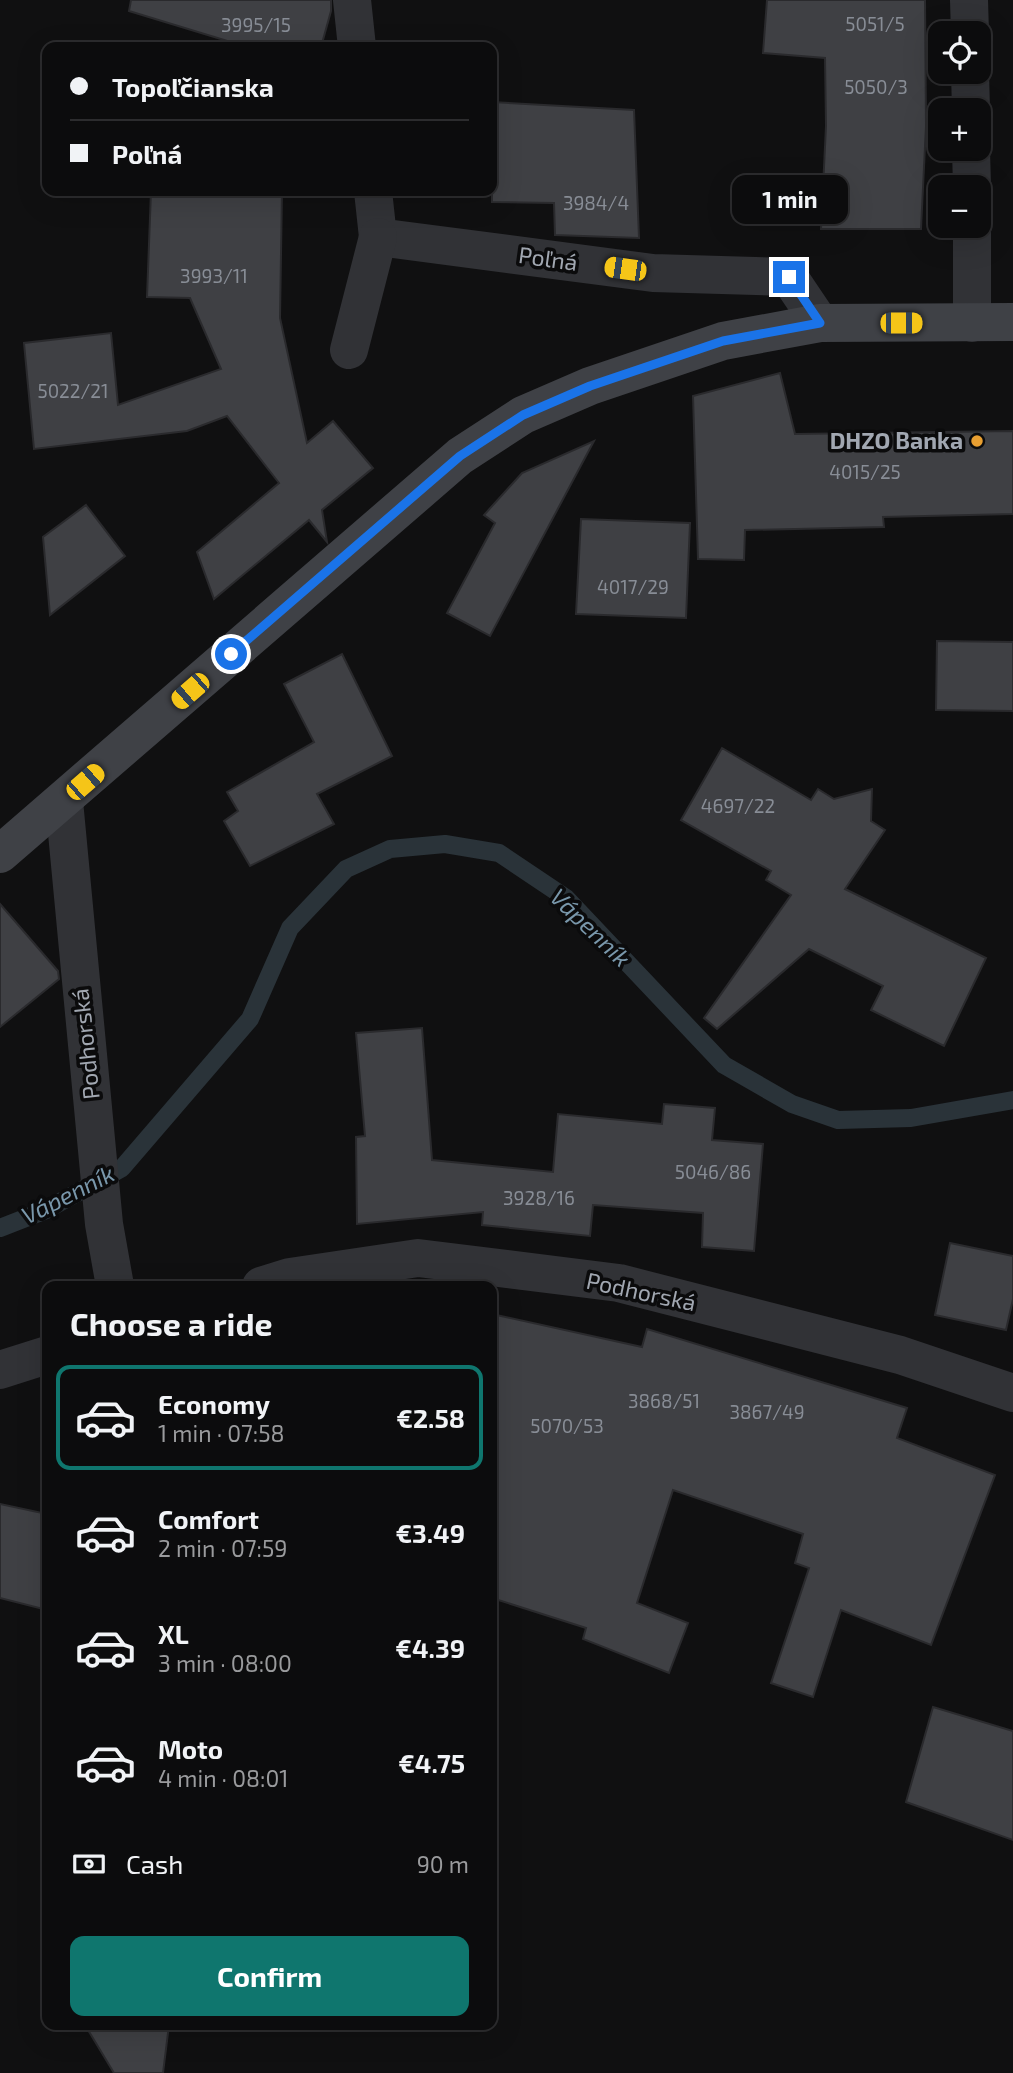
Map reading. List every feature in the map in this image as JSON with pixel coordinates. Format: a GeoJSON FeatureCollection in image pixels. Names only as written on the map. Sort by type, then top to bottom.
{"type":"FeatureCollection","features":[{"type":"Feature","properties":{"kind":"main road"},"geometry":{"type":"LineString","coordinates":[[0,854],[460,456],[523,415],[590,386],[723,341],[820,323],[1013,322]]}},
{"type":"Feature","properties":{"kind":"street"},"geometry":{"type":"LineString","coordinates":[[352,0],[356,42]]}},
{"type":"Feature","properties":{"kind":"street"},"geometry":{"type":"LineString","coordinates":[[970,0],[970,21]]}},
{"type":"Feature","properties":{"kind":"street"},"geometry":{"type":"LineString","coordinates":[[349,350],[378,237],[374,196]]}},
{"type":"Feature","properties":{"kind":"street","name":"Poľná"},"geometry":{"type":"LineString","coordinates":[[378,237],[653,273],[789,277],[820,323]]}},
{"type":"Feature","properties":{"kind":"street"},"geometry":{"type":"LineString","coordinates":[[972,238],[972,323]]}},
{"type":"Feature","properties":{"kind":"street","name":"Podhorská"},"geometry":{"type":"LineString","coordinates":[[64,801],[94,1128],[113,1281]]}},
{"type":"Feature","properties":{"kind":"street","name":"Podhorská"},"geometry":{"type":"LineString","coordinates":[[277,1281],[418,1258],[619,1283],[900,1356],[1013,1393]]}},
{"type":"Feature","properties":{"kind":"street"},"geometry":{"type":"LineString","coordinates":[[0,1370],[42,1357]]}},
{"type":"Feature","properties":{"kind":"building"},"geometry":{"type":"Polygon","coordinates":[[[131,0],[331,0],[331,11],[322,42],[231,42],[129,11],[131,0]]]}},
{"type":"Feature","properties":{"kind":"building"},"geometry":{"type":"Polygon","coordinates":[[[767,0],[925,0],[926,126],[921,229],[821,229],[826,126],[825,58],[763,53],[767,0]]]}},
{"type":"Feature","properties":{"kind":"building"},"geometry":{"type":"Polygon","coordinates":[[[497,102],[634,110],[639,238],[555,235],[554,203],[492,202],[492,196],[497,196],[497,102]]]}},
{"type":"Feature","properties":{"kind":"building"},"geometry":{"type":"Polygon","coordinates":[[[151,196],[282,196],[280,318],[307,443],[333,421],[373,468],[322,510],[327,542],[309,520],[214,599],[197,552],[279,483],[227,416],[187,431],[34,449],[24,343],[111,333],[118,405],[221,369],[190,298],[147,297],[151,196]]]}},
{"type":"Feature","properties":{"kind":"building"},"geometry":{"type":"Polygon","coordinates":[[[780,373],[795,434],[1013,431],[1013,514],[883,517],[884,527],[745,530],[744,560],[698,559],[693,396],[780,373]]]}},
{"type":"Feature","properties":{"kind":"building"},"geometry":{"type":"Polygon","coordinates":[[[594,441],[490,636],[447,613],[495,523],[484,515],[522,473],[594,441]]]}},
{"type":"Feature","properties":{"kind":"building"},"geometry":{"type":"Polygon","coordinates":[[[86,505],[125,556],[50,615],[43,537],[86,505]]]}},
{"type":"Feature","properties":{"kind":"building"},"geometry":{"type":"Polygon","coordinates":[[[581,519],[690,523],[686,618],[576,614],[581,519]]]}},
{"type":"Feature","properties":{"kind":"building"},"geometry":{"type":"Polygon","coordinates":[[[937,641],[1013,642],[1013,711],[936,710],[937,641]]]}},
{"type":"Feature","properties":{"kind":"building"},"geometry":{"type":"Polygon","coordinates":[[[342,654],[392,756],[317,794],[334,824],[250,866],[224,821],[238,811],[227,792],[314,742],[284,684],[342,654]]]}},
{"type":"Feature","properties":{"kind":"building"},"geometry":{"type":"Polygon","coordinates":[[[722,748],[811,800],[818,789],[834,799],[872,789],[871,821],[885,830],[845,889],[986,958],[944,1046],[871,1010],[883,986],[809,949],[717,1029],[704,1018],[791,895],[766,880],[771,871],[681,820],[722,748]]]}},
{"type":"Feature","properties":{"kind":"building"},"geometry":{"type":"Polygon","coordinates":[[[0,904],[58,971],[59,979],[0,1027],[0,904]]]}},
{"type":"Feature","properties":{"kind":"building"},"geometry":{"type":"Polygon","coordinates":[[[422,1028],[432,1160],[553,1172],[558,1114],[662,1124],[664,1104],[715,1108],[712,1140],[763,1144],[754,1251],[702,1247],[703,1213],[593,1205],[590,1236],[482,1225],[483,1212],[357,1224],[356,1137],[365,1136],[356,1033],[422,1028]]]}},
{"type":"Feature","properties":{"kind":"building"},"geometry":{"type":"Polygon","coordinates":[[[950,1243],[1013,1256],[1013,1299],[1006,1330],[935,1315],[950,1243]]]}},
{"type":"Feature","properties":{"kind":"building"},"geometry":{"type":"Polygon","coordinates":[[[497,1315],[642,1347],[647,1329],[907,1408],[897,1438],[995,1475],[931,1645],[841,1610],[813,1697],[771,1683],[809,1568],[795,1563],[803,1534],[673,1490],[637,1603],[688,1623],[669,1673],[583,1639],[586,1628],[497,1600],[497,1315]]]}},
{"type":"Feature","properties":{"kind":"building"},"geometry":{"type":"Polygon","coordinates":[[[0,1504],[42,1513],[42,1609],[0,1598],[0,1504]]]}},
{"type":"Feature","properties":{"kind":"building"},"geometry":{"type":"Polygon","coordinates":[[[933,1707],[1013,1731],[1013,1840],[906,1802],[933,1707]]]}},
{"type":"Feature","properties":{"kind":"building"},"geometry":{"type":"Polygon","coordinates":[[[88,2030],[168,2030],[163,2073],[114,2073],[88,2030]]]}},
{"type":"Feature","properties":{"kind":"waterway","name":"Vápenník"},"geometry":{"type":"LineString","coordinates":[[0,1228],[46,1210],[122,1168],[250,1019],[290,928],[346,869],[390,849],[445,844],[499,853],[566,898],[724,1065],[792,1104],[838,1120],[911,1118],[1013,1100]]}},
{"type":"Feature","properties":{"kind":"place","name":"DHZO Banka"},"geometry":{"type":"Point","coordinates":[977,441]}},
{"type":"Feature","properties":{"kind":"route"},"geometry":{"type":"LineString","coordinates":[[231,654],[460,456],[523,415],[590,386],[723,341],[820,323],[789,277]]}}]}
